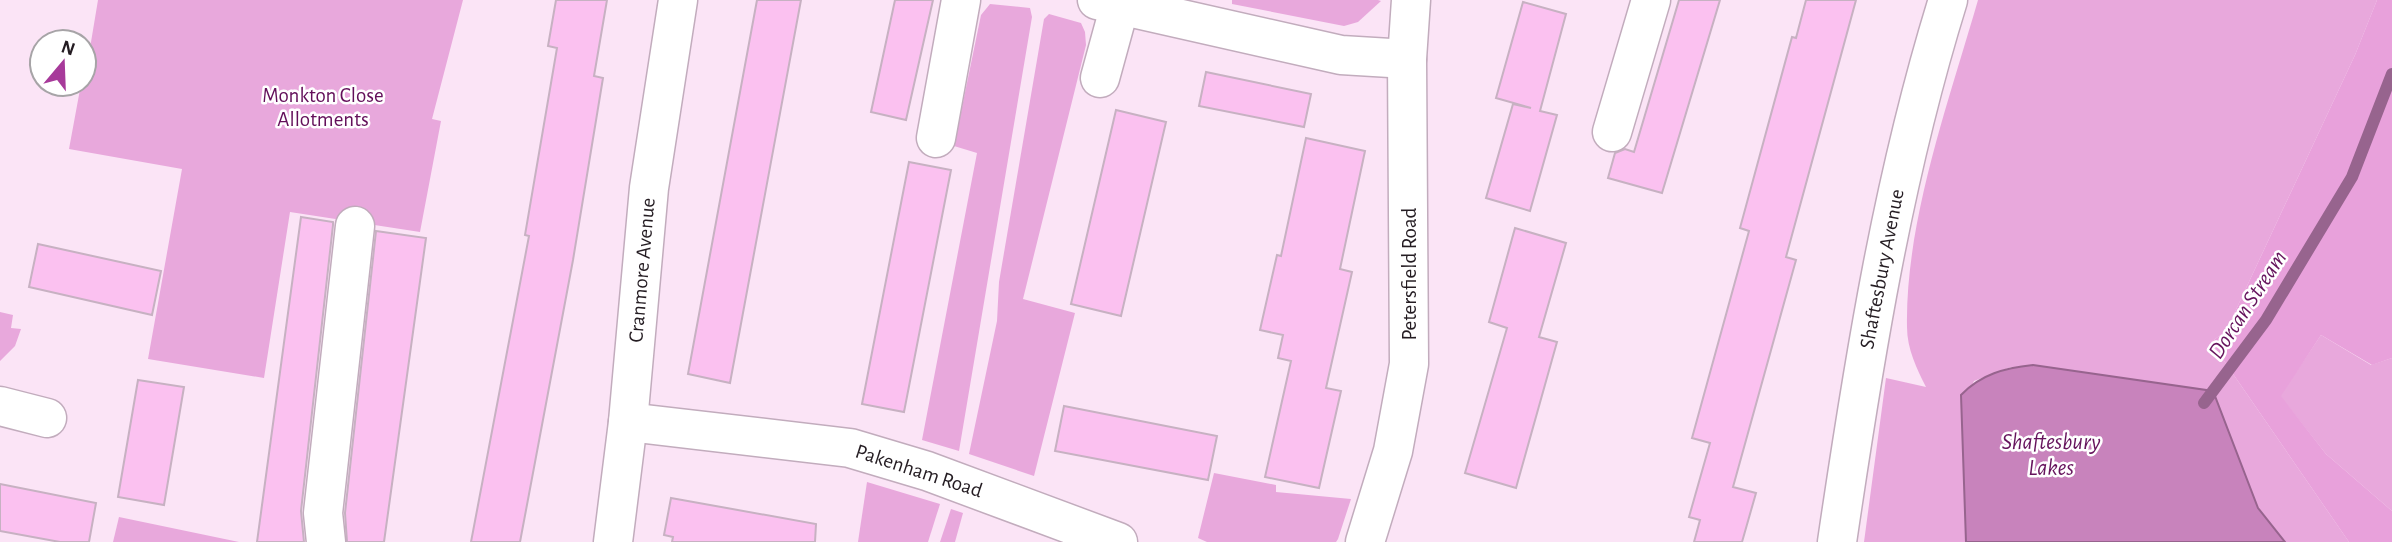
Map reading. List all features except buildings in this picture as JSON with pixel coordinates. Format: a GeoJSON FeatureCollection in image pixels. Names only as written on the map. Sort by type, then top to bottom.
{"type":"FeatureCollection","features":[{"type":"Feature","properties":{"kind":"street","name":"Cranmore Avenue"},"geometry":{"type":"LineString","coordinates":[[613,542],[628,422],[649,188],[678,0]]}},
{"type":"Feature","properties":{"kind":"street"},"geometry":{"type":"LineString","coordinates":[[936,138],[961,0]]}},
{"type":"Feature","properties":{"kind":"street","name":"Petersfield Road"},"geometry":{"type":"LineString","coordinates":[[1365,542],[1393,451],[1409,364],[1407,60],[1410,0]]}},
{"type":"Feature","properties":{"kind":"street"},"geometry":{"type":"LineString","coordinates":[[1612,132],[1651,0]]}},
{"type":"Feature","properties":{"kind":"street","name":"Shaftesbury Avenue"},"geometry":{"type":"LineString","coordinates":[[1837,542],[1880,270],[1919,96],[1948,0]]}},
{"type":"Feature","properties":{"kind":"street"},"geometry":{"type":"LineString","coordinates":[[1100,78],[1108,3],[1340,55],[1407,60]]}},
{"type":"Feature","properties":{"kind":"street"},"geometry":{"type":"LineString","coordinates":[[327,542],[323,513],[355,226]]}},
{"type":"Feature","properties":{"kind":"street"},"geometry":{"type":"LineString","coordinates":[[0,406],[47,418]]}},
{"type":"Feature","properties":{"kind":"street","name":"Pakenham Road"},"geometry":{"type":"LineString","coordinates":[[628,422],[850,448],[927,471],[1118,542]]}},
{"type":"Feature","properties":{"kind":"green space","name":"Monkton Close Allotments"},"geometry":{"type":"Polygon","coordinates":[[[98,0],[463,0],[432,119],[441,121],[420,232],[290,212],[264,378],[148,359],[182,169],[69,149],[78,98],[98,98],[98,28],[93,28],[98,0]]]}},
{"type":"Feature","properties":{"kind":"green space"},"geometry":{"type":"Polygon","coordinates":[[[1232,0],[1381,1],[1358,22],[1344,26],[1232,4],[1232,0]]]}},
{"type":"Feature","properties":{"kind":"green space"},"geometry":{"type":"Polygon","coordinates":[[[1978,0],[2377,0],[2355,55],[2226,331],[2211,342],[2349,542],[2285,542],[2258,508],[2213,391],[2011,367],[1974,381],[1962,408],[1966,542],[1864,542],[1886,378],[1926,387],[1913,358],[1907,335],[1908,287],[1913,246],[1942,120],[1978,0]]]}},
{"type":"Feature","properties":{"kind":"green space"},"geometry":{"type":"Polygon","coordinates":[[[990,4],[1030,8],[1032,17],[959,451],[922,440],[977,153],[954,146],[981,15],[990,4]]]}},
{"type":"Feature","properties":{"kind":"green space"},"geometry":{"type":"Polygon","coordinates":[[[1049,14],[1081,23],[1086,45],[1023,299],[1075,313],[1034,476],[969,454],[997,321],[999,282],[1044,19],[1049,14]]]}},
{"type":"Feature","properties":{"kind":"green space"},"geometry":{"type":"Polygon","coordinates":[[[0,312],[13,315],[11,328],[21,329],[15,346],[0,361],[0,312]]]}},
{"type":"Feature","properties":{"kind":"green space"},"geometry":{"type":"Polygon","coordinates":[[[2321,335],[2371,365],[2392,358],[2392,511],[2326,454],[2280,396],[2321,335]]]}},
{"type":"Feature","properties":{"kind":"green space"},"geometry":{"type":"Polygon","coordinates":[[[1214,473],[1276,485],[1276,492],[1351,499],[1338,539],[1336,542],[1207,542],[1198,538],[1214,473]]]}},
{"type":"Feature","properties":{"kind":"green space"},"geometry":{"type":"Polygon","coordinates":[[[867,482],[940,504],[928,542],[858,542],[867,482]]]}},
{"type":"Feature","properties":{"kind":"green space"},"geometry":{"type":"Polygon","coordinates":[[[951,509],[963,513],[955,542],[940,542],[951,509]]]}},
{"type":"Feature","properties":{"kind":"green space"},"geometry":{"type":"Polygon","coordinates":[[[119,517],[239,542],[113,542],[119,517]]]}},
{"type":"Feature","properties":{"kind":"shaded area"},"geometry":{"type":"Polygon","coordinates":[[[2377,0],[2392,0],[2392,358],[2372,365],[2321,335],[2281,396],[2326,454],[2392,511],[2392,542],[2349,542],[2211,342],[2226,331],[2355,55],[2377,0]]]}},
{"type":"Feature","properties":{"kind":"water","name":"Shaftesbury Lakes"},"geometry":{"type":"Polygon","coordinates":[[[2033,365],[2213,391],[2258,508],[2285,542],[1966,542],[1961,395],[1994,373],[2033,365]]]}},
{"type":"Feature","properties":{"kind":"waterway","name":"Dorcan Stream"},"geometry":{"type":"LineString","coordinates":[[2204,403],[2266,320],[2352,177],[2392,74]]}}]}
